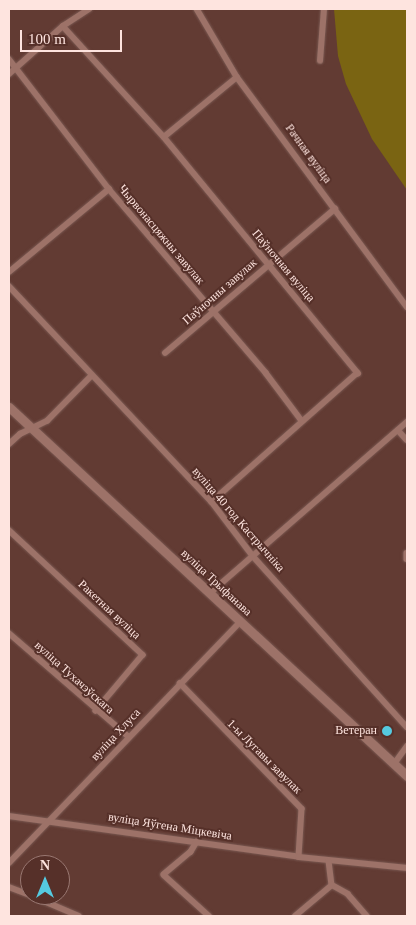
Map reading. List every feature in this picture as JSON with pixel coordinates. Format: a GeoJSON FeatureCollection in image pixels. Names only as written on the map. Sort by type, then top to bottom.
{"type":"FeatureCollection","features":[{"type":"Feature","properties":{"kind":"street"},"geometry":{"type":"LineString","coordinates":[[9,74],[64,26],[89,9]]}},
{"type":"Feature","properties":{"kind":"street","name":"Рачная вуліца"},"geometry":{"type":"LineString","coordinates":[[197,9],[237,77],[407,307]]}},
{"type":"Feature","properties":{"kind":"street"},"geometry":{"type":"LineString","coordinates":[[320,61],[324,9]]}},
{"type":"Feature","properties":{"kind":"street","name":"Паўночная вуліца"},"geometry":{"type":"LineString","coordinates":[[64,26],[164,138],[358,373],[212,502]]}},
{"type":"Feature","properties":{"kind":"street","name":"Чырвонасцяжны завулак"},"geometry":{"type":"LineString","coordinates":[[9,59],[109,189],[214,312],[302,421]]}},
{"type":"Feature","properties":{"kind":"street"},"geometry":{"type":"LineString","coordinates":[[164,138],[237,77]]}},
{"type":"Feature","properties":{"kind":"street"},"geometry":{"type":"LineString","coordinates":[[9,272],[109,189]]}},
{"type":"Feature","properties":{"kind":"street","name":"Паўночны завулак"},"geometry":{"type":"LineString","coordinates":[[165,352],[214,312],[268,263],[335,209]]}},
{"type":"Feature","properties":{"kind":"street","name":"вуліца 40 год Кастрычніка"},"geometry":{"type":"LineString","coordinates":[[9,286],[91,376],[212,502],[253,556],[389,703],[407,727]]}},
{"type":"Feature","properties":{"kind":"street"},"geometry":{"type":"LineString","coordinates":[[9,444],[31,428],[47,421],[91,376]]}},
{"type":"Feature","properties":{"kind":"street","name":"вуліца Трыфанава"},"geometry":{"type":"LineString","coordinates":[[9,407],[407,776]]}},
{"type":"Feature","properties":{"kind":"street"},"geometry":{"type":"LineString","coordinates":[[209,594],[407,422]]}},
{"type":"Feature","properties":{"kind":"street"},"geometry":{"type":"LineString","coordinates":[[398,430],[407,440]]}},
{"type":"Feature","properties":{"kind":"street","name":"Ракетная вуліца"},"geometry":{"type":"LineString","coordinates":[[9,530],[143,655],[96,711]]}},
{"type":"Feature","properties":{"kind":"street"},"geometry":{"type":"LineString","coordinates":[[407,553],[407,559]]}},
{"type":"Feature","properties":{"kind":"street","name":"вуліца Хлуса"},"geometry":{"type":"LineString","coordinates":[[9,863],[128,736],[240,622]]}},
{"type":"Feature","properties":{"kind":"street","name":"вуліца Тухачэўскага"},"geometry":{"type":"LineString","coordinates":[[9,632],[96,711],[128,736]]}},
{"type":"Feature","properties":{"kind":"street","name":"1-ы Лугавы завулак"},"geometry":{"type":"LineString","coordinates":[[180,683],[302,809],[298,857]]}},
{"type":"Feature","properties":{"kind":"street"},"geometry":{"type":"LineString","coordinates":[[394,764],[407,746]]}},
{"type":"Feature","properties":{"kind":"street","name":"вуліца Яўгена Міцкевіча"},"geometry":{"type":"LineString","coordinates":[[9,816],[51,820],[298,857],[407,868]]}},
{"type":"Feature","properties":{"kind":"street"},"geometry":{"type":"LineString","coordinates":[[197,842],[191,852],[164,875],[209,916]]}},
{"type":"Feature","properties":{"kind":"street"},"geometry":{"type":"LineString","coordinates":[[329,861],[332,885]]}},
{"type":"Feature","properties":{"kind":"street"},"geometry":{"type":"LineString","coordinates":[[295,916],[332,885]]}},
{"type":"Feature","properties":{"kind":"street"},"geometry":{"type":"LineString","coordinates":[[332,885],[348,894],[367,916]]}},
{"type":"Feature","properties":{"kind":"street"},"geometry":{"type":"LineString","coordinates":[[53,905],[79,916]]}},
{"type":"Feature","properties":{"kind":"shaded area"},"geometry":{"type":"Polygon","coordinates":[[[334,9],[407,9],[407,190],[372,139],[346,84],[338,56],[334,9]]]}},
{"type":"Feature","properties":{"kind":"place","name":"Ветеран"},"geometry":{"type":"Point","coordinates":[387,731]}}]}
